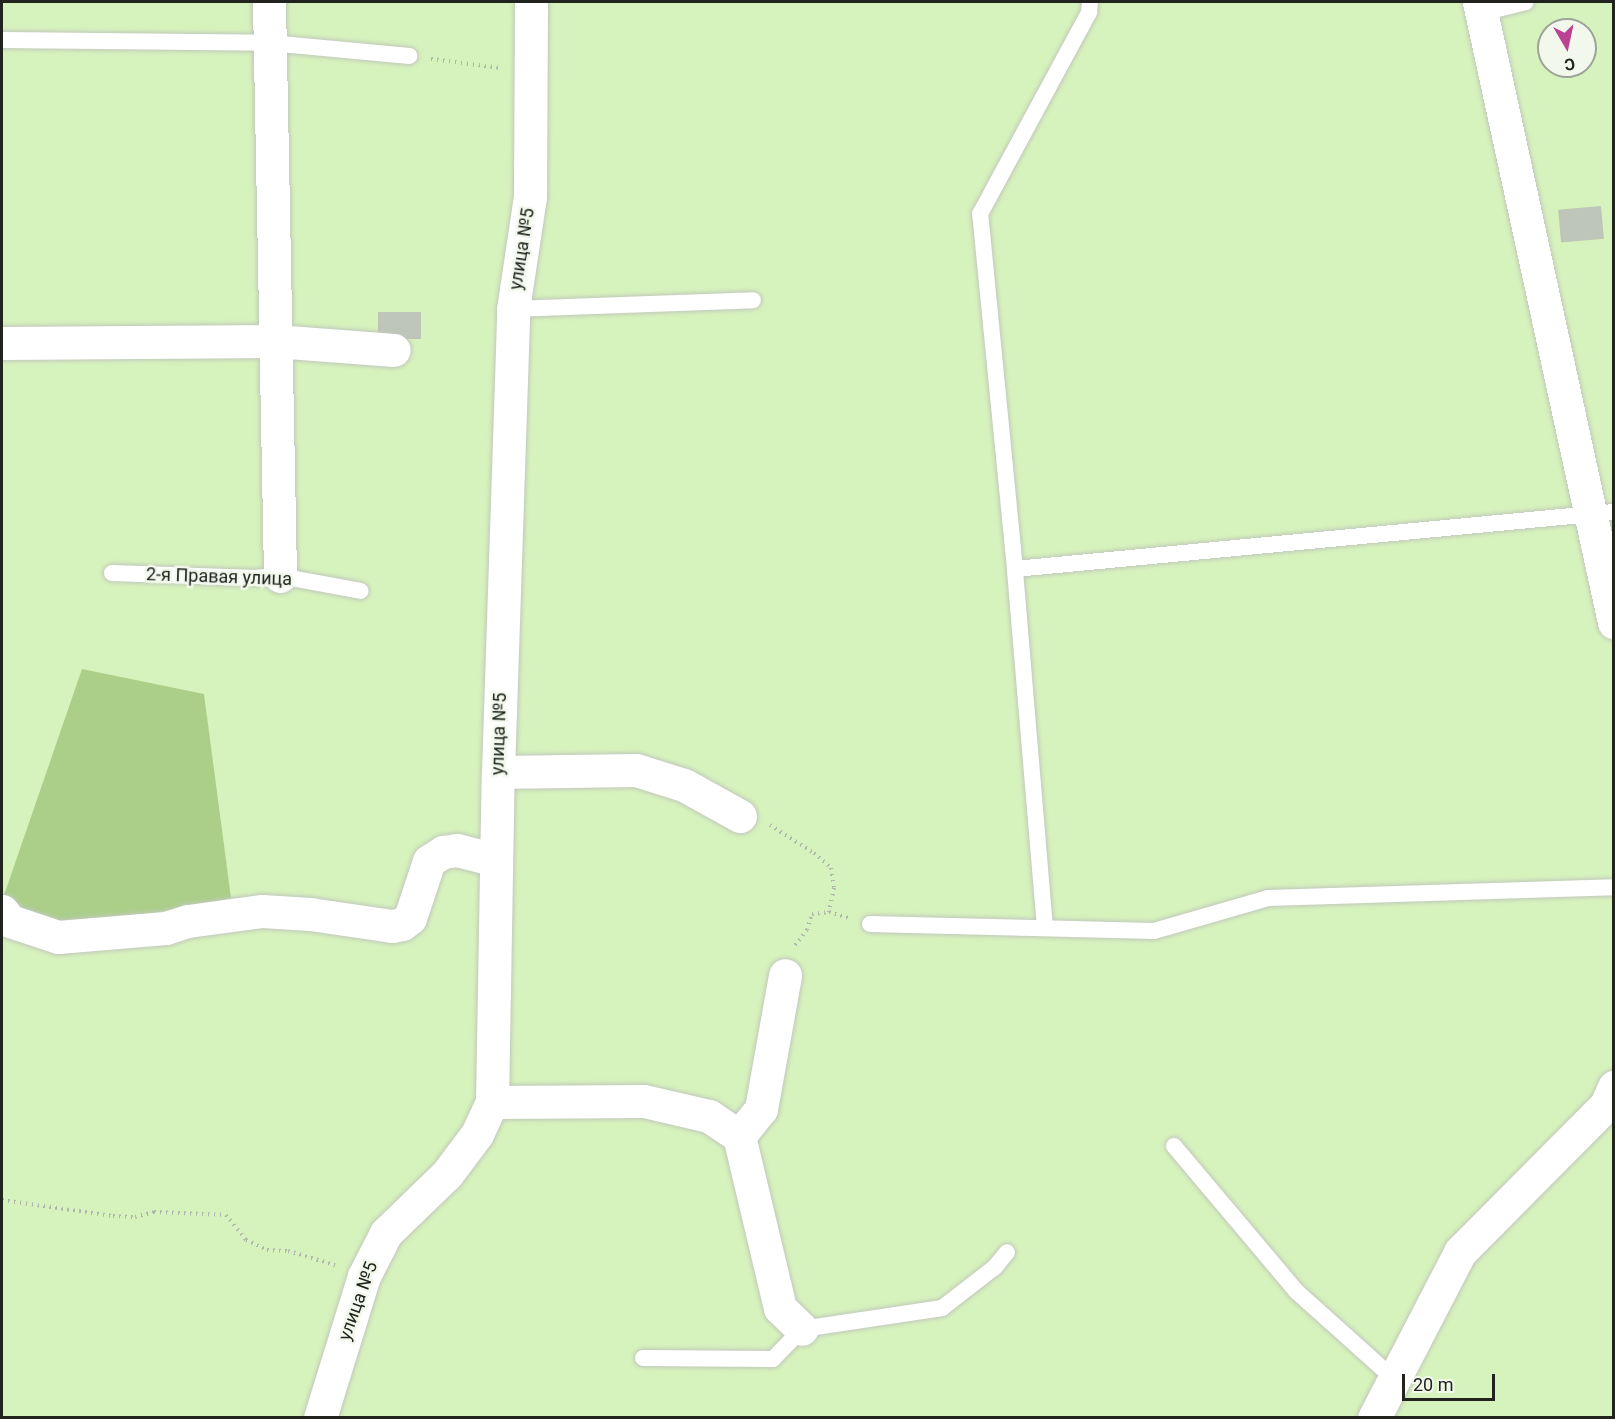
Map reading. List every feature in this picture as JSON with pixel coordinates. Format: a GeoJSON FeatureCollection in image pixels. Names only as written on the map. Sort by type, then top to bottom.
{"type":"FeatureCollection","features":[{"type":"Feature","properties":{"kind":"street"},"geometry":{"type":"LineString","coordinates":[[269,2],[280,576]]}},
{"type":"Feature","properties":{"kind":"street","name":"улица №5"},"geometry":{"type":"LineString","coordinates":[[320,1418],[364,1276],[386,1233],[447,1174],[477,1134],[492,1102],[498,772],[513,309],[530,197],[531,2]]}},
{"type":"Feature","properties":{"kind":"street"},"geometry":{"type":"LineString","coordinates":[[1480,7],[1602,514],[1614,622]]}},
{"type":"Feature","properties":{"kind":"street"},"geometry":{"type":"LineString","coordinates":[[2,344],[275,341],[394,350]]}},
{"type":"Feature","properties":{"kind":"street"},"geometry":{"type":"LineString","coordinates":[[498,772],[636,770],[684,785],[740,816]]}},
{"type":"Feature","properties":{"kind":"street"},"geometry":{"type":"LineString","coordinates":[[2,910],[10,921],[58,937],[166,928],[188,921],[262,911],[310,914],[392,926],[402,924],[410,918],[429,861],[443,852],[457,850],[496,860]]}},
{"type":"Feature","properties":{"kind":"street"},"geometry":{"type":"LineString","coordinates":[[739,1136],[761,1109],[785,975]]}},
{"type":"Feature","properties":{"kind":"street"},"geometry":{"type":"LineString","coordinates":[[1374,1418],[1460,1252],[1606,1105],[1614,1087]]}},
{"type":"Feature","properties":{"kind":"street"},"geometry":{"type":"LineString","coordinates":[[492,1102],[644,1101],[709,1116],[739,1136],[780,1308],[802,1329]]}},
{"type":"Feature","properties":{"kind":"lane"},"geometry":{"type":"LineString","coordinates":[[1045,928],[1034,827],[1015,569],[980,214],[1089,12],[1090,2]]}},
{"type":"Feature","properties":{"kind":"lane"},"geometry":{"type":"LineString","coordinates":[[1480,7],[1526,2]]}},
{"type":"Feature","properties":{"kind":"lane"},"geometry":{"type":"LineString","coordinates":[[2,40],[270,43],[409,56]]}},
{"type":"Feature","properties":{"kind":"lane"},"geometry":{"type":"LineString","coordinates":[[513,309],[753,300]]}},
{"type":"Feature","properties":{"kind":"lane"},"geometry":{"type":"LineString","coordinates":[[1015,569],[1602,514]]}},
{"type":"Feature","properties":{"kind":"lane","name":"2-я Правая улица"},"geometry":{"type":"LineString","coordinates":[[112,573],[255,578],[280,576],[361,591]]}},
{"type":"Feature","properties":{"kind":"lane"},"geometry":{"type":"LineString","coordinates":[[870,924],[1154,931],[1268,898],[1614,887]]}},
{"type":"Feature","properties":{"kind":"lane"},"geometry":{"type":"LineString","coordinates":[[1174,1146],[1296,1291],[1394,1379]]}},
{"type":"Feature","properties":{"kind":"lane"},"geometry":{"type":"LineString","coordinates":[[643,1358],[773,1359],[802,1329],[942,1308],[995,1267],[1007,1252]]}},
{"type":"Feature","properties":{"kind":"path"},"geometry":{"type":"LineString","coordinates":[[409,56],[531,71]]}},
{"type":"Feature","properties":{"kind":"path"},"geometry":{"type":"LineString","coordinates":[[740,816],[762,821],[787,835],[831,868],[834,888],[829,912]]}},
{"type":"Feature","properties":{"kind":"path"},"geometry":{"type":"LineString","coordinates":[[785,975],[792,950],[807,930],[812,914],[829,912],[870,924]]}},
{"type":"Feature","properties":{"kind":"path"},"geometry":{"type":"LineString","coordinates":[[2,1200],[124,1217],[135,1217],[154,1212],[226,1215],[246,1240],[267,1250],[288,1251],[364,1276]]}},
{"type":"Feature","properties":{"kind":"green space"},"geometry":{"type":"Polygon","coordinates":[[[2,2],[1613,2],[1613,1417],[2,1417],[2,2]]]}},
{"type":"Feature","properties":{"kind":"green space"},"geometry":{"type":"Polygon","coordinates":[[[82,669],[204,694],[231,898],[86,926],[39,924],[2,901],[82,669]]]}},
{"type":"Feature","properties":{"kind":"building"},"geometry":{"type":"Polygon","coordinates":[[[1601,206],[1604,239],[1561,243],[1558,210],[1601,206]]]}},
{"type":"Feature","properties":{"kind":"building"},"geometry":{"type":"Polygon","coordinates":[[[378,312],[421,312],[421,339],[378,339],[378,312]]]}}]}
